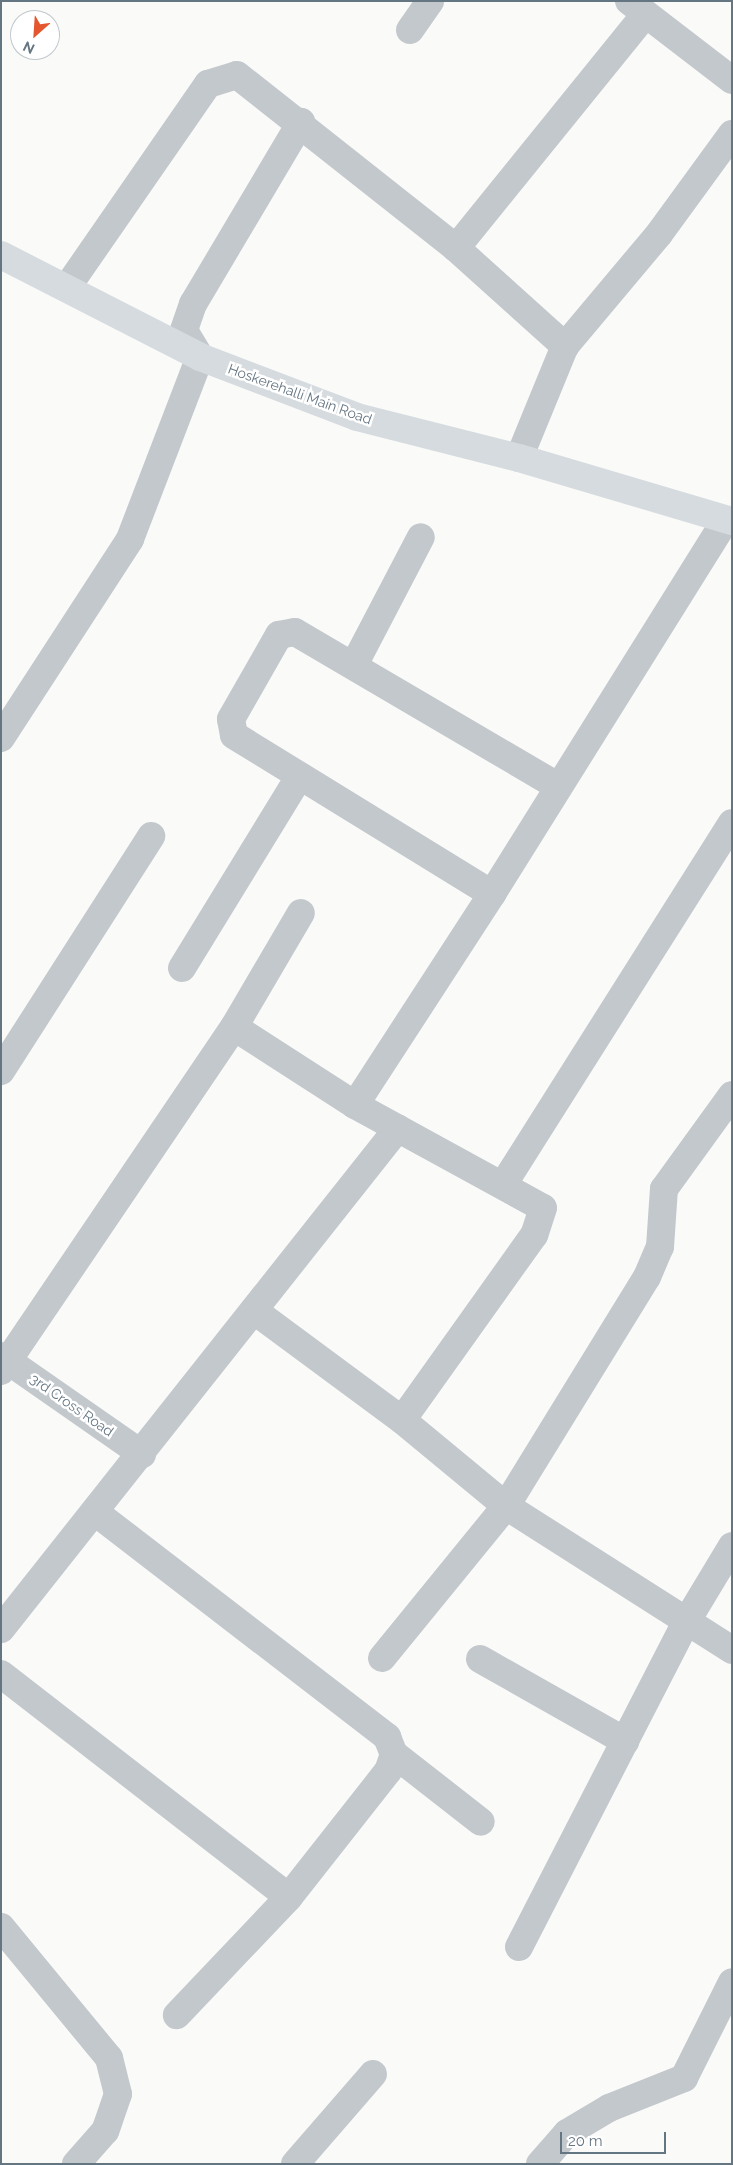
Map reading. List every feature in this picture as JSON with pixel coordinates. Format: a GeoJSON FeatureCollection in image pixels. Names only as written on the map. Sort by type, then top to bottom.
{"type":"FeatureCollection","features":[{"type":"Feature","properties":{"kind":"street"},"geometry":{"type":"LineString","coordinates":[[410,30],[430,1]]}},
{"type":"Feature","properties":{"kind":"street"},"geometry":{"type":"LineString","coordinates":[[456,248],[637,8],[732,80]]}},
{"type":"Feature","properties":{"kind":"street"},"geometry":{"type":"LineString","coordinates":[[68,286],[208,84],[237,74],[301,122],[456,248],[565,346]]}},
{"type":"Feature","properties":{"kind":"street"},"geometry":{"type":"LineString","coordinates":[[1,738],[130,539],[200,358],[184,330],[193,304],[301,122]]}},
{"type":"Feature","properties":{"kind":"street"},"geometry":{"type":"LineString","coordinates":[[519,458],[565,346],[659,234],[732,134]]}},
{"type":"Feature","properties":{"kind":"street","name":"Hoskerehalli Main Road"},"geometry":{"type":"LineString","coordinates":[[1,255],[68,286],[200,358],[357,417],[519,458],[729,520]]}},
{"type":"Feature","properties":{"kind":"street"},"geometry":{"type":"LineString","coordinates":[[355,1105],[492,894],[558,786],[729,520]]}},
{"type":"Feature","properties":{"kind":"street"},"geometry":{"type":"LineString","coordinates":[[354,665],[421,537]]}},
{"type":"Feature","properties":{"kind":"street"},"geometry":{"type":"LineString","coordinates":[[492,894],[241,742],[230,731],[231,719],[284,631],[295,632],[354,665],[558,786]]}},
{"type":"Feature","properties":{"kind":"street"},"geometry":{"type":"LineString","coordinates":[[182,968],[299,777]]}},
{"type":"Feature","properties":{"kind":"street"},"geometry":{"type":"LineString","coordinates":[[503,1185],[732,823]]}},
{"type":"Feature","properties":{"kind":"street"},"geometry":{"type":"LineString","coordinates":[[1,1071],[151,836]]}},
{"type":"Feature","properties":{"kind":"street"},"geometry":{"type":"LineString","coordinates":[[4,1363],[234,1027],[301,913]]}},
{"type":"Feature","properties":{"kind":"street"},"geometry":{"type":"LineString","coordinates":[[234,1027],[355,1105],[543,1208],[543,1218],[402,1420]]}},
{"type":"Feature","properties":{"kind":"street"},"geometry":{"type":"LineString","coordinates":[[382,1658],[506,1506],[647,1277],[660,1247],[664,1189],[732,1095]]}},
{"type":"Feature","properties":{"kind":"street"},"geometry":{"type":"LineString","coordinates":[[1,1629],[256,1312],[398,1128]]}},
{"type":"Feature","properties":{"kind":"street"},"geometry":{"type":"LineString","coordinates":[[256,1312],[402,1420],[506,1506],[685,1624],[732,1650]]}},
{"type":"Feature","properties":{"kind":"street","name":"3rd Cross Road"},"geometry":{"type":"LineString","coordinates":[[4,1363],[142,1454]]}},
{"type":"Feature","properties":{"kind":"street"},"geometry":{"type":"LineString","coordinates":[[95,1512],[387,1737],[394,1754],[481,1822]]}},
{"type":"Feature","properties":{"kind":"street"},"geometry":{"type":"LineString","coordinates":[[520,1946],[685,1624],[732,1546]]}},
{"type":"Feature","properties":{"kind":"street"},"geometry":{"type":"LineString","coordinates":[[480,1659],[625,1741]]}},
{"type":"Feature","properties":{"kind":"street"},"geometry":{"type":"LineString","coordinates":[[1,1674],[289,1897]]}},
{"type":"Feature","properties":{"kind":"street"},"geometry":{"type":"LineString","coordinates":[[176,2015],[289,1897],[388,1771],[394,1754]]}},
{"type":"Feature","properties":{"kind":"street"},"geometry":{"type":"LineString","coordinates":[[1,1927],[109,2058],[118,2094],[105,2131],[76,2164]]}},
{"type":"Feature","properties":{"kind":"street"},"geometry":{"type":"LineString","coordinates":[[540,2164],[567,2133],[609,2108],[684,2078],[732,1982]]}},
{"type":"Feature","properties":{"kind":"street"},"geometry":{"type":"LineString","coordinates":[[295,2164],[373,2074]]}}]}
